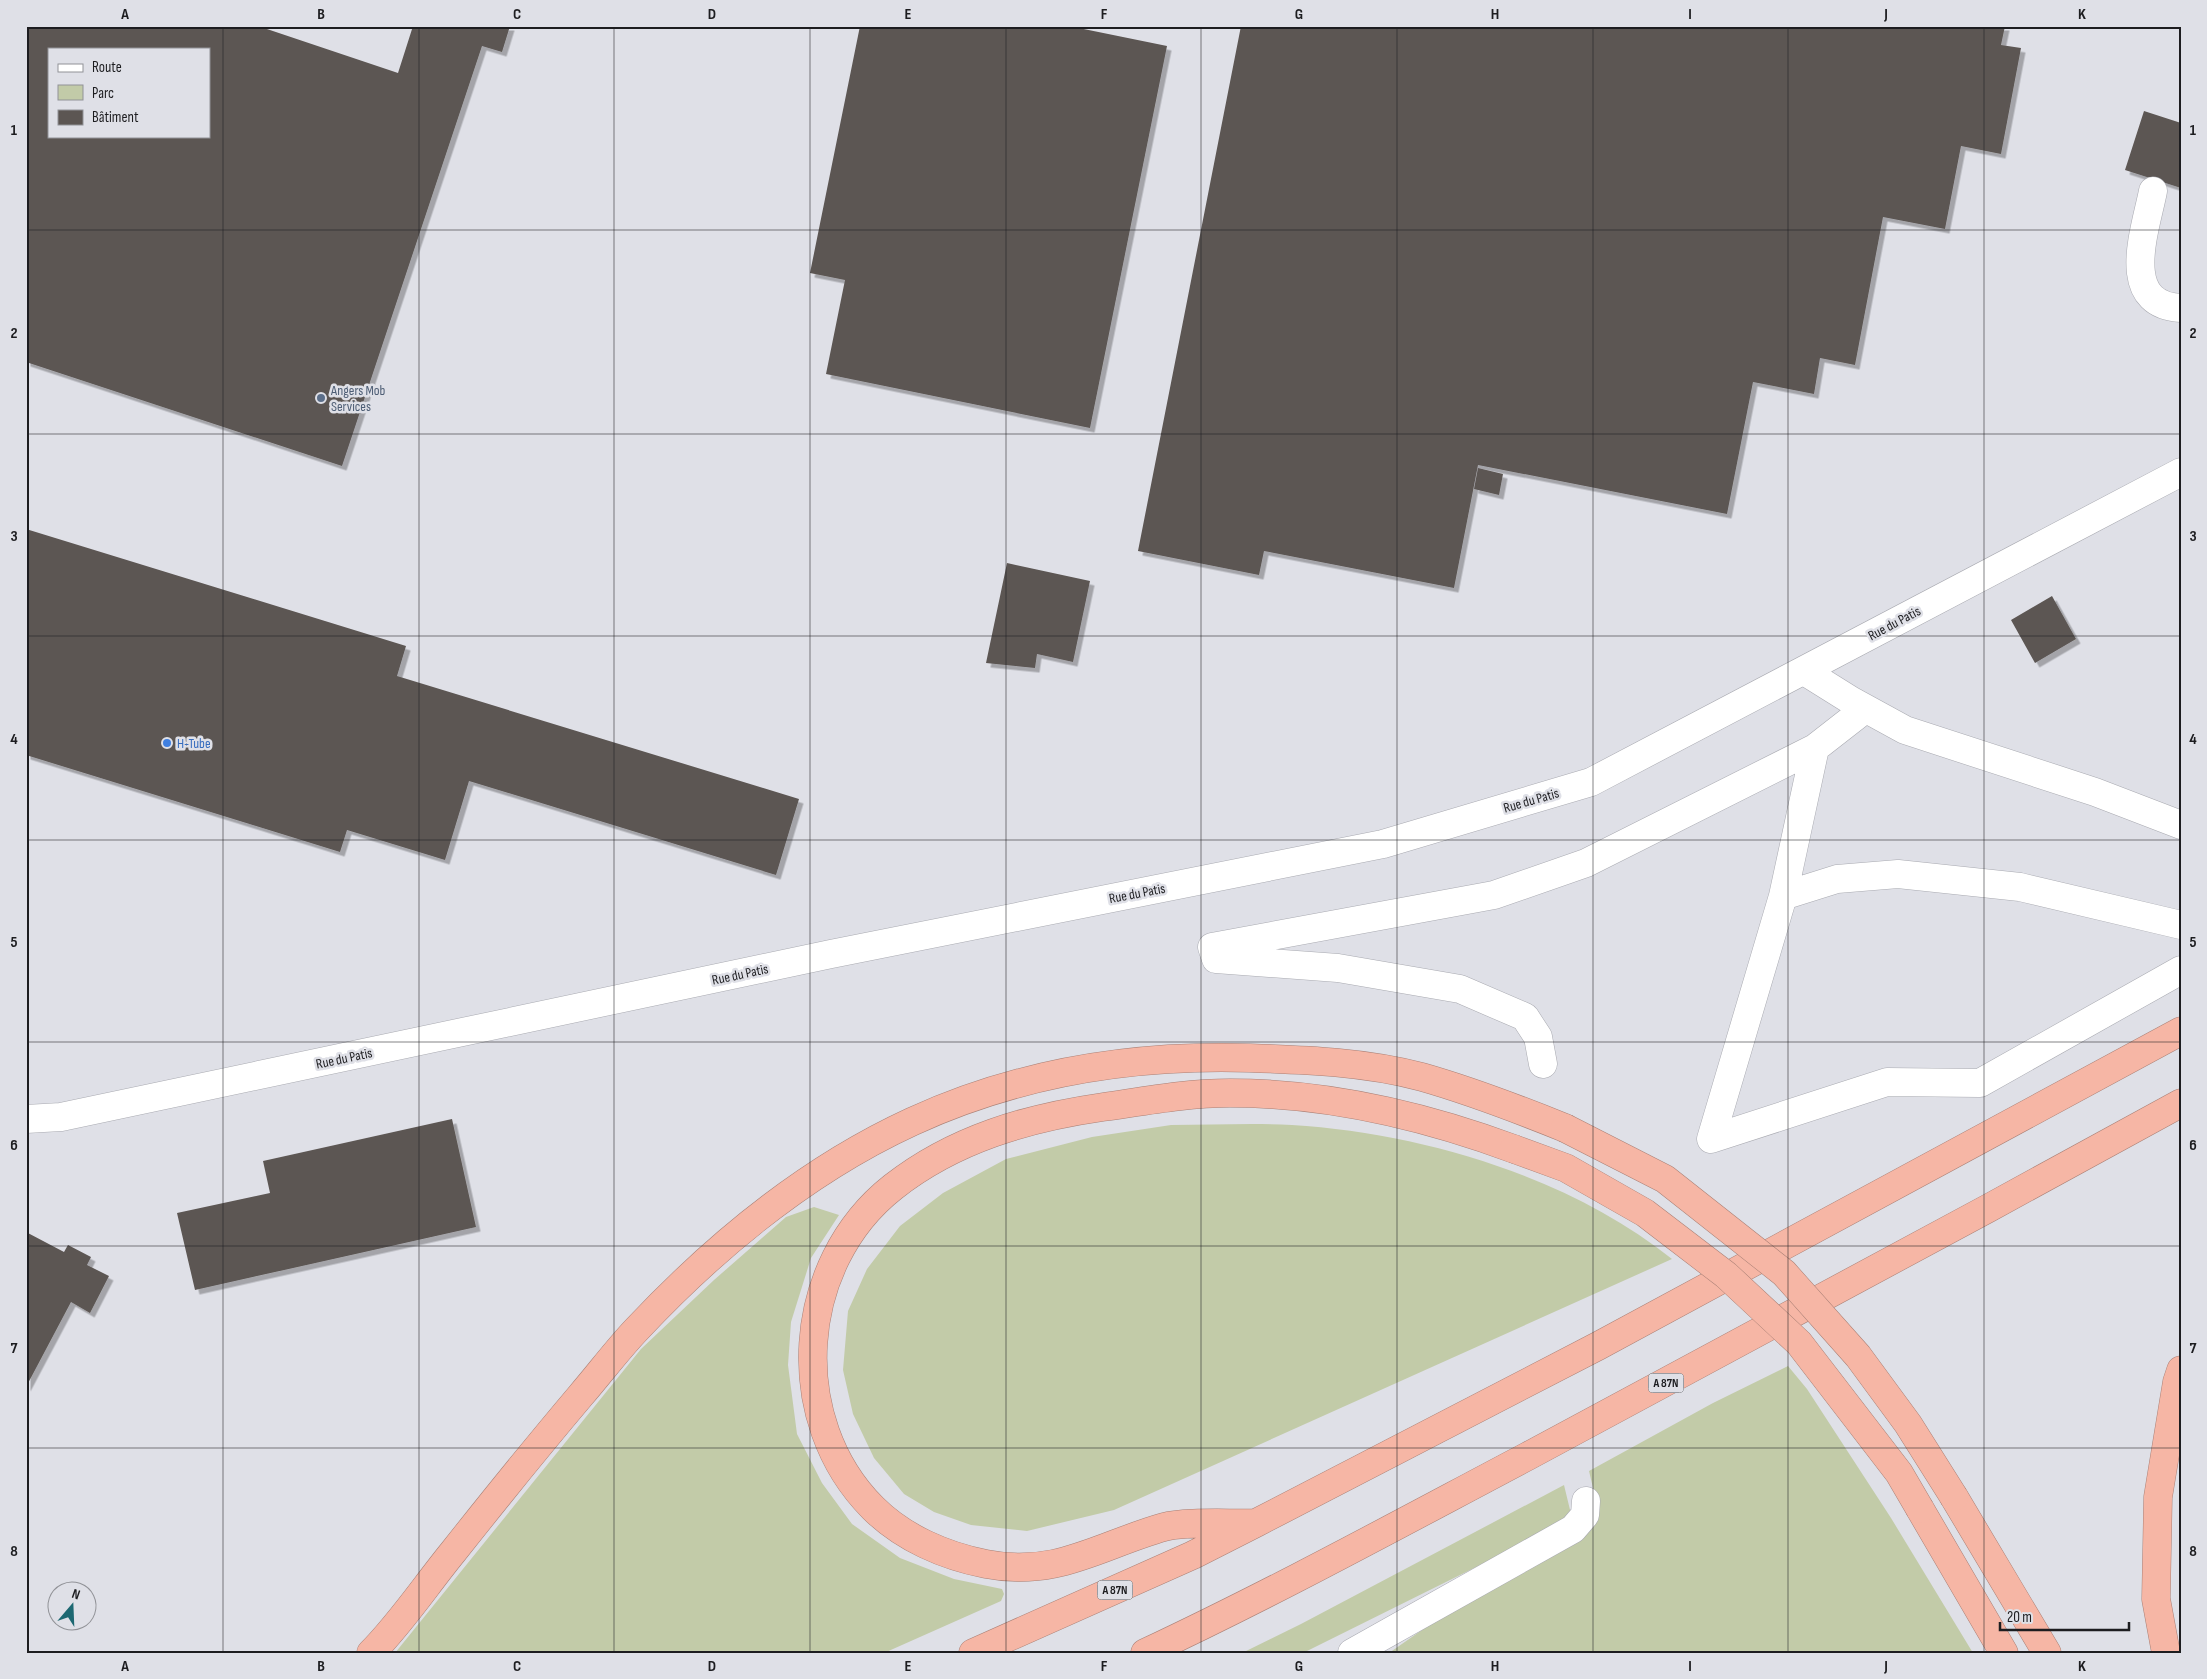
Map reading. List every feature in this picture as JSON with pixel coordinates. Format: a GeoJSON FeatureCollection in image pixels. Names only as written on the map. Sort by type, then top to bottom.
{"type":"FeatureCollection","features":[{"type":"Feature","properties":{"kind":"highway","name":"A 87N"},"geometry":{"type":"LineString","coordinates":[[973,1653],[1193,1555],[1256,1523],[1598,1346],[2181,1031]]}},
{"type":"Feature","properties":{"kind":"highway"},"geometry":{"type":"LineString","coordinates":[[371,1653],[513,1475],[637,1329],[694,1274],[774,1204],[828,1166],[885,1134],[937,1110],[1002,1087],[1078,1069],[1120,1062],[1180,1058],[1249,1058],[1332,1061],[1420,1077],[1501,1103],[1565,1128],[1664,1179],[1784,1273],[1858,1356],[1908,1424],[2047,1653]]}},
{"type":"Feature","properties":{"kind":"highway"},"geometry":{"type":"LineString","coordinates":[[1256,1523],[1167,1525],[1068,1562],[1016,1567],[989,1565],[958,1558],[927,1546],[898,1529],[873,1508],[850,1480],[832,1448],[819,1415],[812,1379],[812,1343],[817,1308],[828,1274],[844,1242],[865,1213],[891,1188],[950,1151],[987,1134],[1025,1121],[1065,1112],[1162,1098],[1228,1093],[1294,1096],[1360,1104],[1426,1119],[1566,1168],[1645,1213],[1726,1275],[1799,1343],[1899,1473],[2004,1653]]}},
{"type":"Feature","properties":{"kind":"highway","name":"A 87N"},"geometry":{"type":"LineString","coordinates":[[1145,1653],[1234,1611],[1626,1404],[2181,1103]]}},
{"type":"Feature","properties":{"kind":"highway"},"geometry":{"type":"LineString","coordinates":[[2166,1653],[2156,1599],[2158,1497],[2177,1382],[2181,1370]]}},
{"type":"Feature","properties":{"kind":"street"},"geometry":{"type":"LineString","coordinates":[[2153,191],[2140,254],[2139,268],[2141,281],[2148,293],[2159,302],[2181,308]]}},
{"type":"Feature","properties":{"kind":"street","name":"Rue du Patis"},"geometry":{"type":"LineString","coordinates":[[26,1119],[60,1117],[831,954],[1383,844],[1591,782],[2181,472]]}},
{"type":"Feature","properties":{"kind":"street"},"geometry":{"type":"LineString","coordinates":[[1804,671],[1866,709],[1905,730],[2095,792],[2181,825]]}},
{"type":"Feature","properties":{"kind":"street"},"geometry":{"type":"LineString","coordinates":[[1543,1064],[1538,1037],[1525,1017],[1460,989],[1338,968],[1216,959],[1212,947],[1494,895],[1586,863],[1815,748],[1866,709]]}},
{"type":"Feature","properties":{"kind":"street"},"geometry":{"type":"LineString","coordinates":[[1815,748],[1783,896],[1711,1138],[1887,1082],[1980,1083],[2181,970]]}},
{"type":"Feature","properties":{"kind":"street"},"geometry":{"type":"LineString","coordinates":[[1783,896],[1837,879],[1898,874],[2020,887],[2181,925]]}},
{"type":"Feature","properties":{"kind":"street"},"geometry":{"type":"LineString","coordinates":[[1352,1653],[1573,1529],[1585,1515],[1586,1501]]}},
{"type":"Feature","properties":{"kind":"green space"},"geometry":{"type":"Polygon","coordinates":[[[1171,1125],[1292,1125],[1392,1138],[1442,1149],[1492,1164],[1541,1183],[1588,1205],[1632,1230],[1672,1259],[1114,1510],[1027,1531],[971,1525],[934,1512],[904,1494],[874,1458],[853,1414],[843,1370],[848,1311],[867,1269],[900,1226],[943,1193],[1006,1159],[1092,1137],[1171,1125]]]}},
{"type":"Feature","properties":{"kind":"green space"},"geometry":{"type":"Polygon","coordinates":[[[814,1207],[839,1215],[811,1258],[791,1322],[788,1365],[797,1434],[822,1483],[852,1524],[900,1558],[954,1579],[1002,1589],[1004,1594],[1001,1601],[884,1653],[395,1653],[641,1349],[714,1280],[786,1217],[814,1207]]]}},
{"type":"Feature","properties":{"kind":"green space"},"geometry":{"type":"Polygon","coordinates":[[[1788,1366],[1807,1389],[1891,1518],[1973,1653],[1389,1653],[1468,1598],[1561,1551],[1599,1513],[1589,1471],[1713,1403],[1788,1366]]]}},
{"type":"Feature","properties":{"kind":"green space"},"geometry":{"type":"Polygon","coordinates":[[[1564,1485],[1571,1514],[1559,1526],[1303,1653],[1242,1653],[1301,1624],[1564,1485]]]}},
{"type":"Feature","properties":{"kind":"building"},"geometry":{"type":"Polygon","coordinates":[[[26,26],[258,26],[398,73],[413,26],[510,26],[502,52],[482,46],[342,466],[26,362],[26,26]]]}},
{"type":"Feature","properties":{"kind":"building"},"geometry":{"type":"Polygon","coordinates":[[[860,26],[1069,26],[1167,46],[1090,428],[826,374],[845,280],[810,273],[860,26]]]}},
{"type":"Feature","properties":{"kind":"building"},"geometry":{"type":"Polygon","coordinates":[[[1241,26],[2005,26],[2001,45],[2021,48],[2001,154],[1961,146],[1945,229],[1883,217],[1855,365],[1820,358],[1814,394],[1753,382],[1727,514],[1478,465],[1454,588],[1264,551],[1259,575],[1138,551],[1241,26]]]}},
{"type":"Feature","properties":{"kind":"building"},"geometry":{"type":"Polygon","coordinates":[[[2144,111],[2181,123],[2181,188],[2125,170],[2144,111]]]}},
{"type":"Feature","properties":{"kind":"building"},"geometry":{"type":"Polygon","coordinates":[[[1478,468],[1503,474],[1499,495],[1474,489],[1478,468]]]}},
{"type":"Feature","properties":{"kind":"building"},"geometry":{"type":"Polygon","coordinates":[[[26,529],[406,646],[397,676],[799,799],[776,875],[469,781],[445,860],[347,830],[340,852],[26,755],[26,529]]]}},
{"type":"Feature","properties":{"kind":"building"},"geometry":{"type":"Polygon","coordinates":[[[1007,563],[1090,581],[1073,662],[1037,654],[1035,668],[986,663],[1007,563]]]}},
{"type":"Feature","properties":{"kind":"building"},"geometry":{"type":"Polygon","coordinates":[[[2052,596],[2076,639],[2035,663],[2011,620],[2052,596]]]}},
{"type":"Feature","properties":{"kind":"building"},"geometry":{"type":"Polygon","coordinates":[[[452,1119],[476,1227],[195,1290],[177,1213],[270,1193],[263,1161],[452,1119]]]}},
{"type":"Feature","properties":{"kind":"building"},"geometry":{"type":"Polygon","coordinates":[[[26,1232],[64,1252],[68,1245],[91,1257],[87,1265],[109,1276],[90,1313],[71,1302],[26,1387],[26,1232]]]}},
{"type":"Feature","properties":{"kind":"place","name":"Angers Mob Services"},"geometry":{"type":"Point","coordinates":[321,398]}},
{"type":"Feature","properties":{"kind":"place","name":"H-Tube"},"geometry":{"type":"Point","coordinates":[167,743]}}]}
